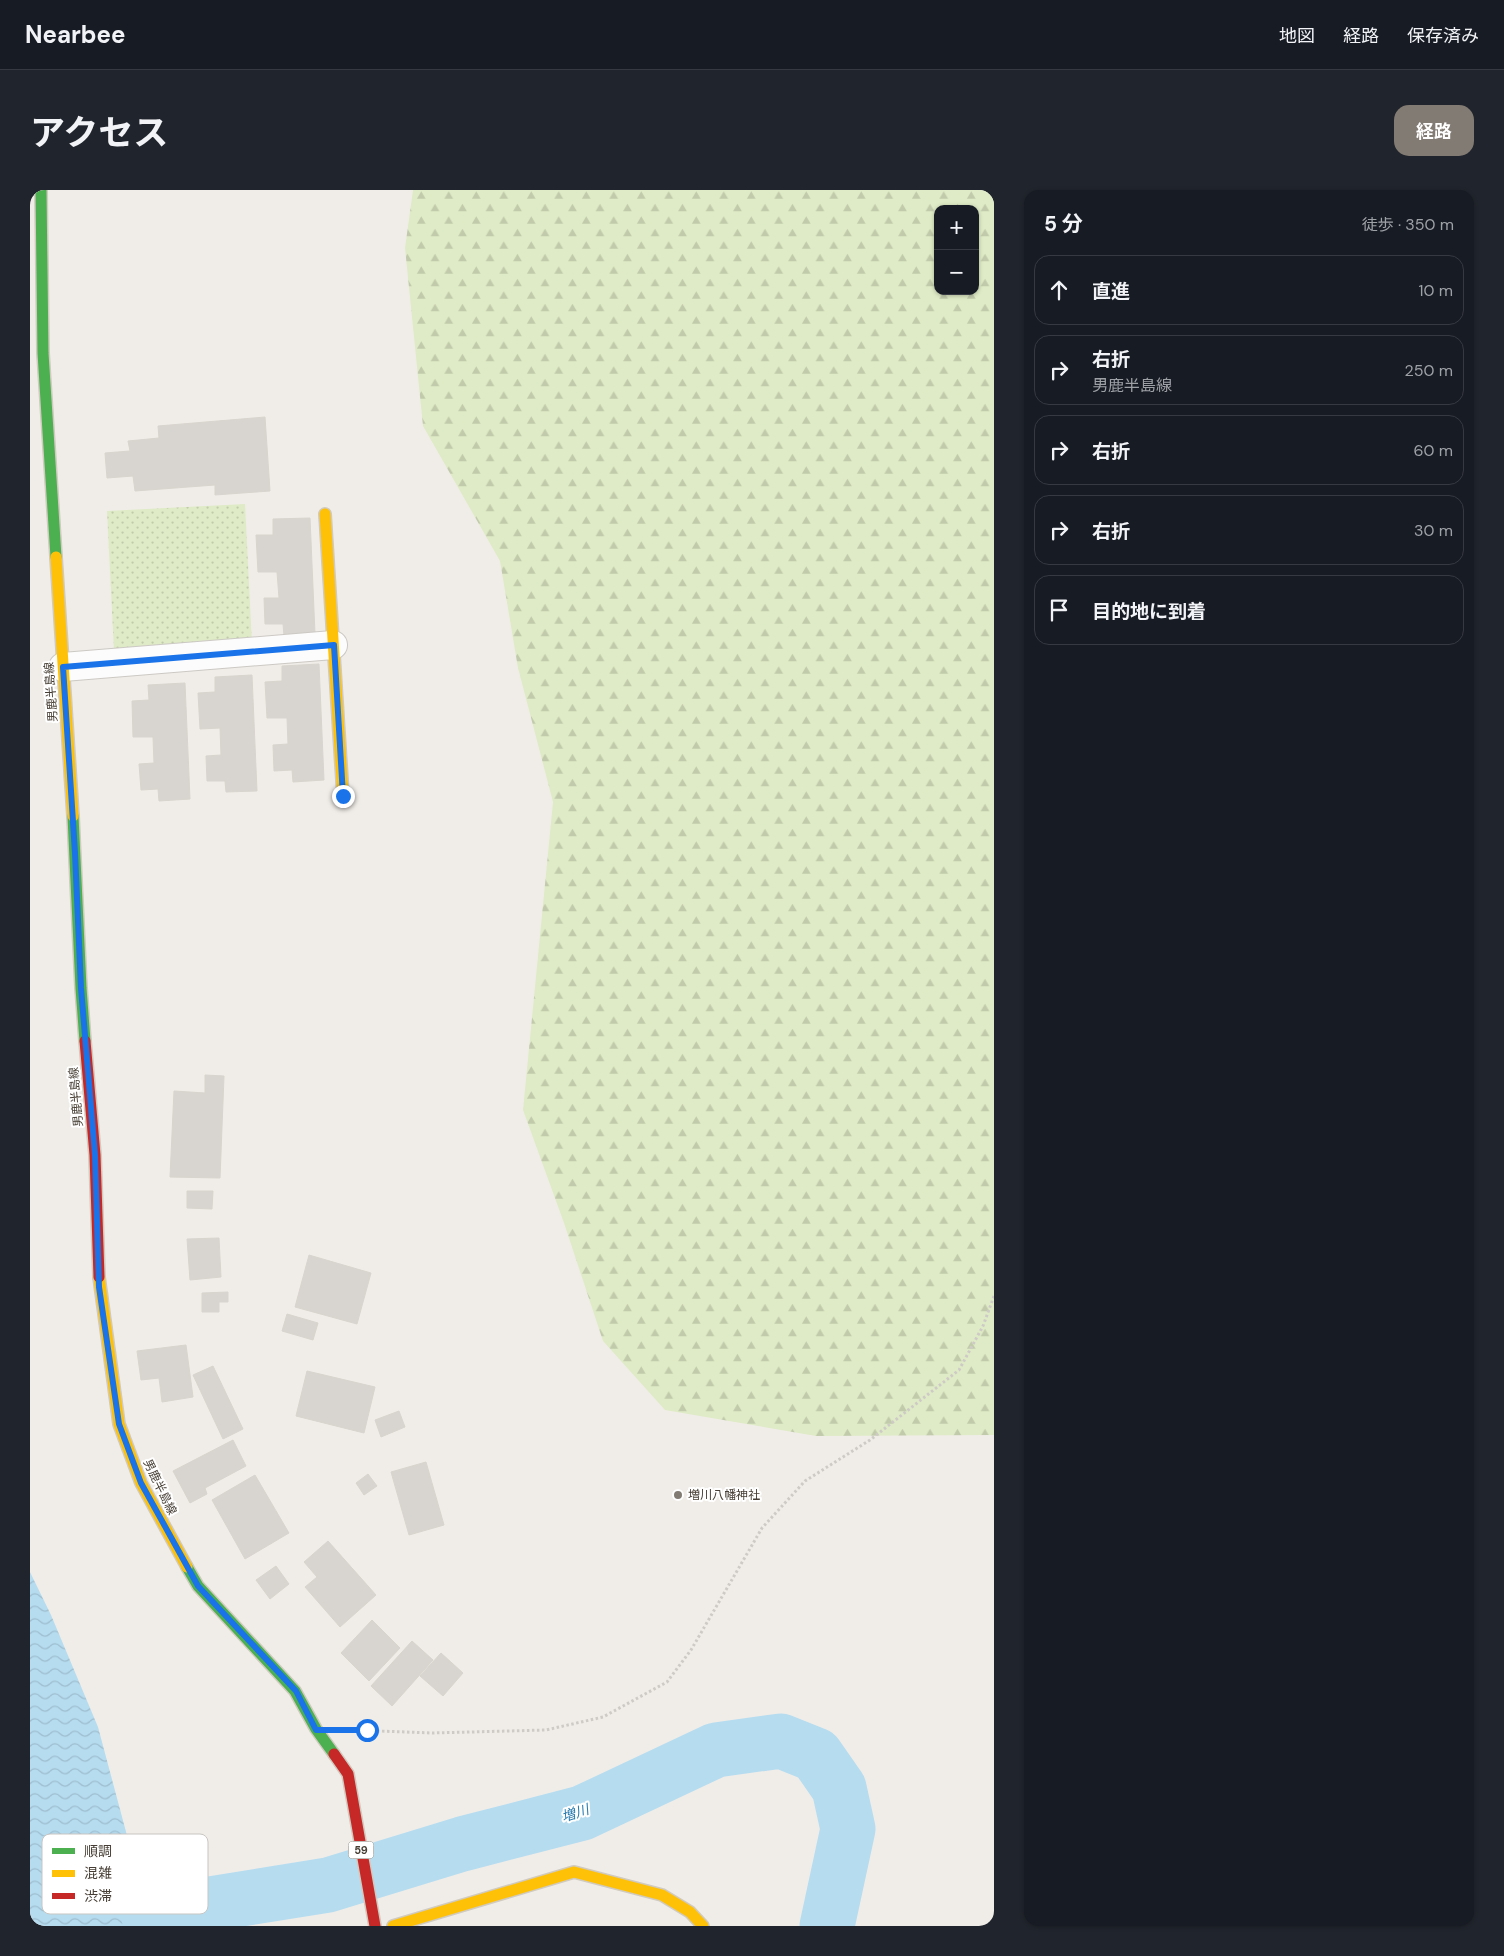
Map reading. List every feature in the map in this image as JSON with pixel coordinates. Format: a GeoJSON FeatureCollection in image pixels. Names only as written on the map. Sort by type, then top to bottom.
{"type":"FeatureCollection","features":[{"type":"Feature","properties":{"kind":"main road","name":"男鹿半島線"},"geometry":{"type":"LineString","coordinates":[[41,190],[43,353],[75,853],[81,988],[95,1155],[99,1287],[119,1424],[141,1483],[198,1586],[296,1691],[316,1730],[348,1774],[375,1926]]}},
{"type":"Feature","properties":{"kind":"main road"},"geometry":{"type":"LineString","coordinates":[[325,514],[343,796]]}},
{"type":"Feature","properties":{"kind":"main road"},"geometry":{"type":"LineString","coordinates":[[393,1926],[574,1872],[662,1895],[690,1912],[703,1926]]}},
{"type":"Feature","properties":{"kind":"street"},"geometry":{"type":"LineString","coordinates":[[63,667],[334,645]]}},
{"type":"Feature","properties":{"kind":"path"},"geometry":{"type":"LineString","coordinates":[[316,1730],[432,1733],[546,1730],[603,1717],[667,1682],[691,1650],[762,1528],[805,1481],[870,1440],[959,1370],[983,1326],[994,1296]]}},
{"type":"Feature","properties":{"kind":"green space"},"geometry":{"type":"Polygon","coordinates":[[[413,190],[994,190],[994,1435],[816,1436],[665,1410],[603,1341],[564,1223],[523,1110],[553,802],[518,668],[500,561],[423,426],[405,248],[413,190]]]}},
{"type":"Feature","properties":{"kind":"green space"},"geometry":{"type":"Polygon","coordinates":[[[245,504],[252,644],[114,651],[107,511],[245,504]]]}},
{"type":"Feature","properties":{"kind":"water"},"geometry":{"type":"Polygon","coordinates":[[[30,1572],[51,1615],[98,1727],[127,1834],[42,1834],[42,1914],[148,1914],[149,1926],[30,1926],[30,1572]]]}},
{"type":"Feature","properties":{"kind":"building"},"geometry":{"type":"Polygon","coordinates":[[[265,417],[270,491],[215,495],[215,485],[135,491],[133,476],[107,478],[105,453],[130,451],[128,441],[159,438],[158,426],[265,417]]]}},
{"type":"Feature","properties":{"kind":"building"},"geometry":{"type":"Polygon","coordinates":[[[310,518],[315,634],[284,636],[283,624],[265,624],[264,598],[279,598],[277,572],[258,572],[256,535],[273,535],[273,519],[310,518]]]}},
{"type":"Feature","properties":{"kind":"building"},"geometry":{"type":"Polygon","coordinates":[[[319,664],[324,780],[293,782],[292,770],[274,771],[273,745],[288,744],[287,718],[267,718],[265,682],[282,681],[282,666],[319,664]]]}},
{"type":"Feature","properties":{"kind":"building"},"geometry":{"type":"Polygon","coordinates":[[[252,675],[257,791],[226,792],[225,781],[207,781],[206,756],[221,755],[220,728],[200,729],[198,693],[215,692],[215,677],[252,675]]]}},
{"type":"Feature","properties":{"kind":"building"},"geometry":{"type":"Polygon","coordinates":[[[185,683],[190,799],[159,801],[158,789],[141,790],[139,764],[154,763],[153,737],[133,737],[132,701],[149,700],[148,685],[185,683]]]}},
{"type":"Feature","properties":{"kind":"building"},"geometry":{"type":"Polygon","coordinates":[[[205,1075],[224,1076],[220,1178],[170,1177],[174,1091],[205,1093],[205,1075]]]}},
{"type":"Feature","properties":{"kind":"building"},"geometry":{"type":"Polygon","coordinates":[[[187,1191],[213,1191],[212,1209],[187,1208],[187,1191]]]}},
{"type":"Feature","properties":{"kind":"building"},"geometry":{"type":"Polygon","coordinates":[[[219,1238],[221,1277],[190,1280],[187,1239],[219,1238]]]}},
{"type":"Feature","properties":{"kind":"building"},"geometry":{"type":"Polygon","coordinates":[[[309,1255],[371,1273],[357,1324],[295,1307],[309,1255]]]}},
{"type":"Feature","properties":{"kind":"building"},"geometry":{"type":"Polygon","coordinates":[[[228,1292],[228,1302],[219,1302],[219,1312],[202,1312],[202,1293],[228,1292]]]}},
{"type":"Feature","properties":{"kind":"building"},"geometry":{"type":"Polygon","coordinates":[[[287,1314],[318,1323],[313,1340],[282,1331],[287,1314]]]}},
{"type":"Feature","properties":{"kind":"building"},"geometry":{"type":"Polygon","coordinates":[[[186,1345],[193,1397],[162,1402],[159,1378],[141,1380],[137,1351],[186,1345]]]}},
{"type":"Feature","properties":{"kind":"building"},"geometry":{"type":"Polygon","coordinates":[[[213,1366],[243,1429],[223,1439],[193,1375],[213,1366]]]}},
{"type":"Feature","properties":{"kind":"building"},"geometry":{"type":"Polygon","coordinates":[[[307,1371],[375,1387],[364,1433],[296,1416],[307,1371]]]}},
{"type":"Feature","properties":{"kind":"building"},"geometry":{"type":"Polygon","coordinates":[[[399,1411],[405,1427],[381,1437],[375,1420],[399,1411]]]}},
{"type":"Feature","properties":{"kind":"building"},"geometry":{"type":"Polygon","coordinates":[[[233,1440],[246,1466],[205,1488],[207,1494],[190,1503],[173,1471],[233,1440]]]}},
{"type":"Feature","properties":{"kind":"building"},"geometry":{"type":"Polygon","coordinates":[[[426,1462],[444,1525],[409,1535],[391,1472],[426,1462]]]}},
{"type":"Feature","properties":{"kind":"building"},"geometry":{"type":"Polygon","coordinates":[[[368,1474],[377,1486],[364,1495],[356,1483],[368,1474]]]}},
{"type":"Feature","properties":{"kind":"building"},"geometry":{"type":"Polygon","coordinates":[[[255,1475],[289,1533],[245,1559],[212,1500],[255,1475]]]}},
{"type":"Feature","properties":{"kind":"building"},"geometry":{"type":"Polygon","coordinates":[[[328,1541],[376,1595],[340,1627],[305,1587],[317,1577],[304,1562],[328,1541]]]}},
{"type":"Feature","properties":{"kind":"building"},"geometry":{"type":"Polygon","coordinates":[[[276,1566],[289,1584],[270,1599],[256,1580],[276,1566]]]}},
{"type":"Feature","properties":{"kind":"building"},"geometry":{"type":"Polygon","coordinates":[[[372,1620],[400,1648],[369,1681],[341,1653],[372,1620]]]}},
{"type":"Feature","properties":{"kind":"building"},"geometry":{"type":"Polygon","coordinates":[[[412,1641],[433,1660],[392,1706],[371,1686],[412,1641]]]}},
{"type":"Feature","properties":{"kind":"building"},"geometry":{"type":"Polygon","coordinates":[[[441,1653],[463,1673],[443,1696],[420,1676],[441,1653]]]}},
{"type":"Feature","properties":{"kind":"waterway","name":"増川"},"geometry":{"type":"LineString","coordinates":[[208,1904],[328,1885],[462,1844],[582,1813],[716,1750],[781,1741],[816,1755],[839,1788],[848,1829],[827,1926]]}},
{"type":"Feature","properties":{"kind":"traffic: fast"},"geometry":{"type":"LineString","coordinates":[[41,190],[43,353],[56,557]]}},
{"type":"Feature","properties":{"kind":"traffic: fast"},"geometry":{"type":"LineString","coordinates":[[73,816],[85,1041]]}},
{"type":"Feature","properties":{"kind":"traffic: fast"},"geometry":{"type":"LineString","coordinates":[[187,1567],[198,1586],[295,1691],[316,1729],[334,1754]]}},
{"type":"Feature","properties":{"kind":"traffic: slow"},"geometry":{"type":"LineString","coordinates":[[325,514],[343,796]]}},
{"type":"Feature","properties":{"kind":"traffic: slow"},"geometry":{"type":"LineString","coordinates":[[56,557],[73,816]]}},
{"type":"Feature","properties":{"kind":"traffic: slow"},"geometry":{"type":"LineString","coordinates":[[99,1277],[119,1424],[141,1483],[187,1567]]}},
{"type":"Feature","properties":{"kind":"traffic: slow"},"geometry":{"type":"LineString","coordinates":[[393,1926],[574,1872],[662,1895],[690,1912],[703,1926]]}},
{"type":"Feature","properties":{"kind":"traffic: jam"},"geometry":{"type":"LineString","coordinates":[[85,1041],[95,1155],[99,1277]]}},
{"type":"Feature","properties":{"kind":"traffic: jam"},"geometry":{"type":"LineString","coordinates":[[334,1754],[348,1774],[375,1926]]}},
{"type":"Feature","properties":{"kind":"place","name":"増川八幡神社"},"geometry":{"type":"Point","coordinates":[678,1495]}},
{"type":"Feature","properties":{"kind":"route"},"geometry":{"type":"LineString","coordinates":[[343,796],[334,645],[63,667],[75,853],[81,988],[95,1155],[99,1287],[119,1424],[141,1483],[198,1586],[296,1691],[316,1730],[367,1730]]}}]}
